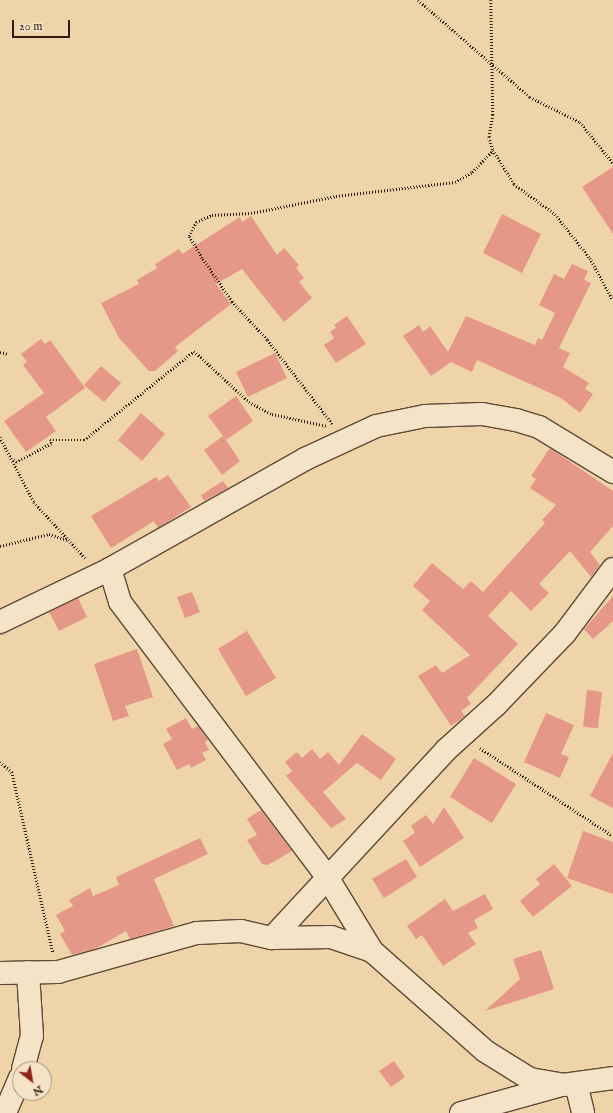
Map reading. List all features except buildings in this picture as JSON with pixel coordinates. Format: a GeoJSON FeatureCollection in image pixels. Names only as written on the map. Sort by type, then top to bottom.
{"type":"FeatureCollection","features":[{"type":"Feature","properties":{"kind":"street"},"geometry":{"type":"LineString","coordinates":[[0,622],[110,570],[305,459],[376,426],[424,416],[482,414],[516,420],[539,427],[613,472]]}},
{"type":"Feature","properties":{"kind":"street"},"geometry":{"type":"LineString","coordinates":[[272,938],[327,877],[462,736],[565,633],[613,568]]}},
{"type":"Feature","properties":{"kind":"street"},"geometry":{"type":"LineString","coordinates":[[110,570],[120,602],[148,642],[327,877],[372,951],[485,1051],[530,1079],[569,1084]]}},
{"type":"Feature","properties":{"kind":"street"},"geometry":{"type":"LineString","coordinates":[[0,973],[58,972],[197,933],[241,931],[272,938],[332,937],[372,951]]}},
{"type":"Feature","properties":{"kind":"street"},"geometry":{"type":"LineString","coordinates":[[25,1061],[32,1036],[28,972]]}},
{"type":"Feature","properties":{"kind":"street"},"geometry":{"type":"LineString","coordinates":[[461,1113],[569,1084],[613,1078]]}},
{"type":"Feature","properties":{"kind":"street"},"geometry":{"type":"LineString","coordinates":[[569,1084],[583,1113]]}},
{"type":"Feature","properties":{"kind":"street"},"geometry":{"type":"LineString","coordinates":[[5,1113],[12,1096]]}},
{"type":"Feature","properties":{"kind":"path"},"geometry":{"type":"LineString","coordinates":[[418,0],[490,60],[530,97],[580,122],[613,163]]}},
{"type":"Feature","properties":{"kind":"path"},"geometry":{"type":"LineString","coordinates":[[491,0],[490,60],[493,115],[489,138],[493,150],[514,184],[560,220],[590,258],[613,300]]}},
{"type":"Feature","properties":{"kind":"path"},"geometry":{"type":"LineString","coordinates":[[14,459],[16,462],[51,443],[50,440],[84,440],[194,351],[220,379],[250,402],[272,414],[334,427],[267,340],[232,302],[202,258],[189,236],[196,222],[212,216],[250,213],[336,196],[454,182],[472,172],[493,150]]}},
{"type":"Feature","properties":{"kind":"path"},"geometry":{"type":"LineString","coordinates":[[0,352],[8,354]]}},
{"type":"Feature","properties":{"kind":"path"},"geometry":{"type":"LineString","coordinates":[[0,437],[14,459],[34,502],[67,540],[87,560],[110,570]]}},
{"type":"Feature","properties":{"kind":"path"},"geometry":{"type":"LineString","coordinates":[[0,546],[49,534],[67,540]]}},
{"type":"Feature","properties":{"kind":"path"},"geometry":{"type":"LineString","coordinates":[[462,736],[613,836]]}},
{"type":"Feature","properties":{"kind":"path"},"geometry":{"type":"LineString","coordinates":[[0,762],[12,772],[58,972]]}}]}
